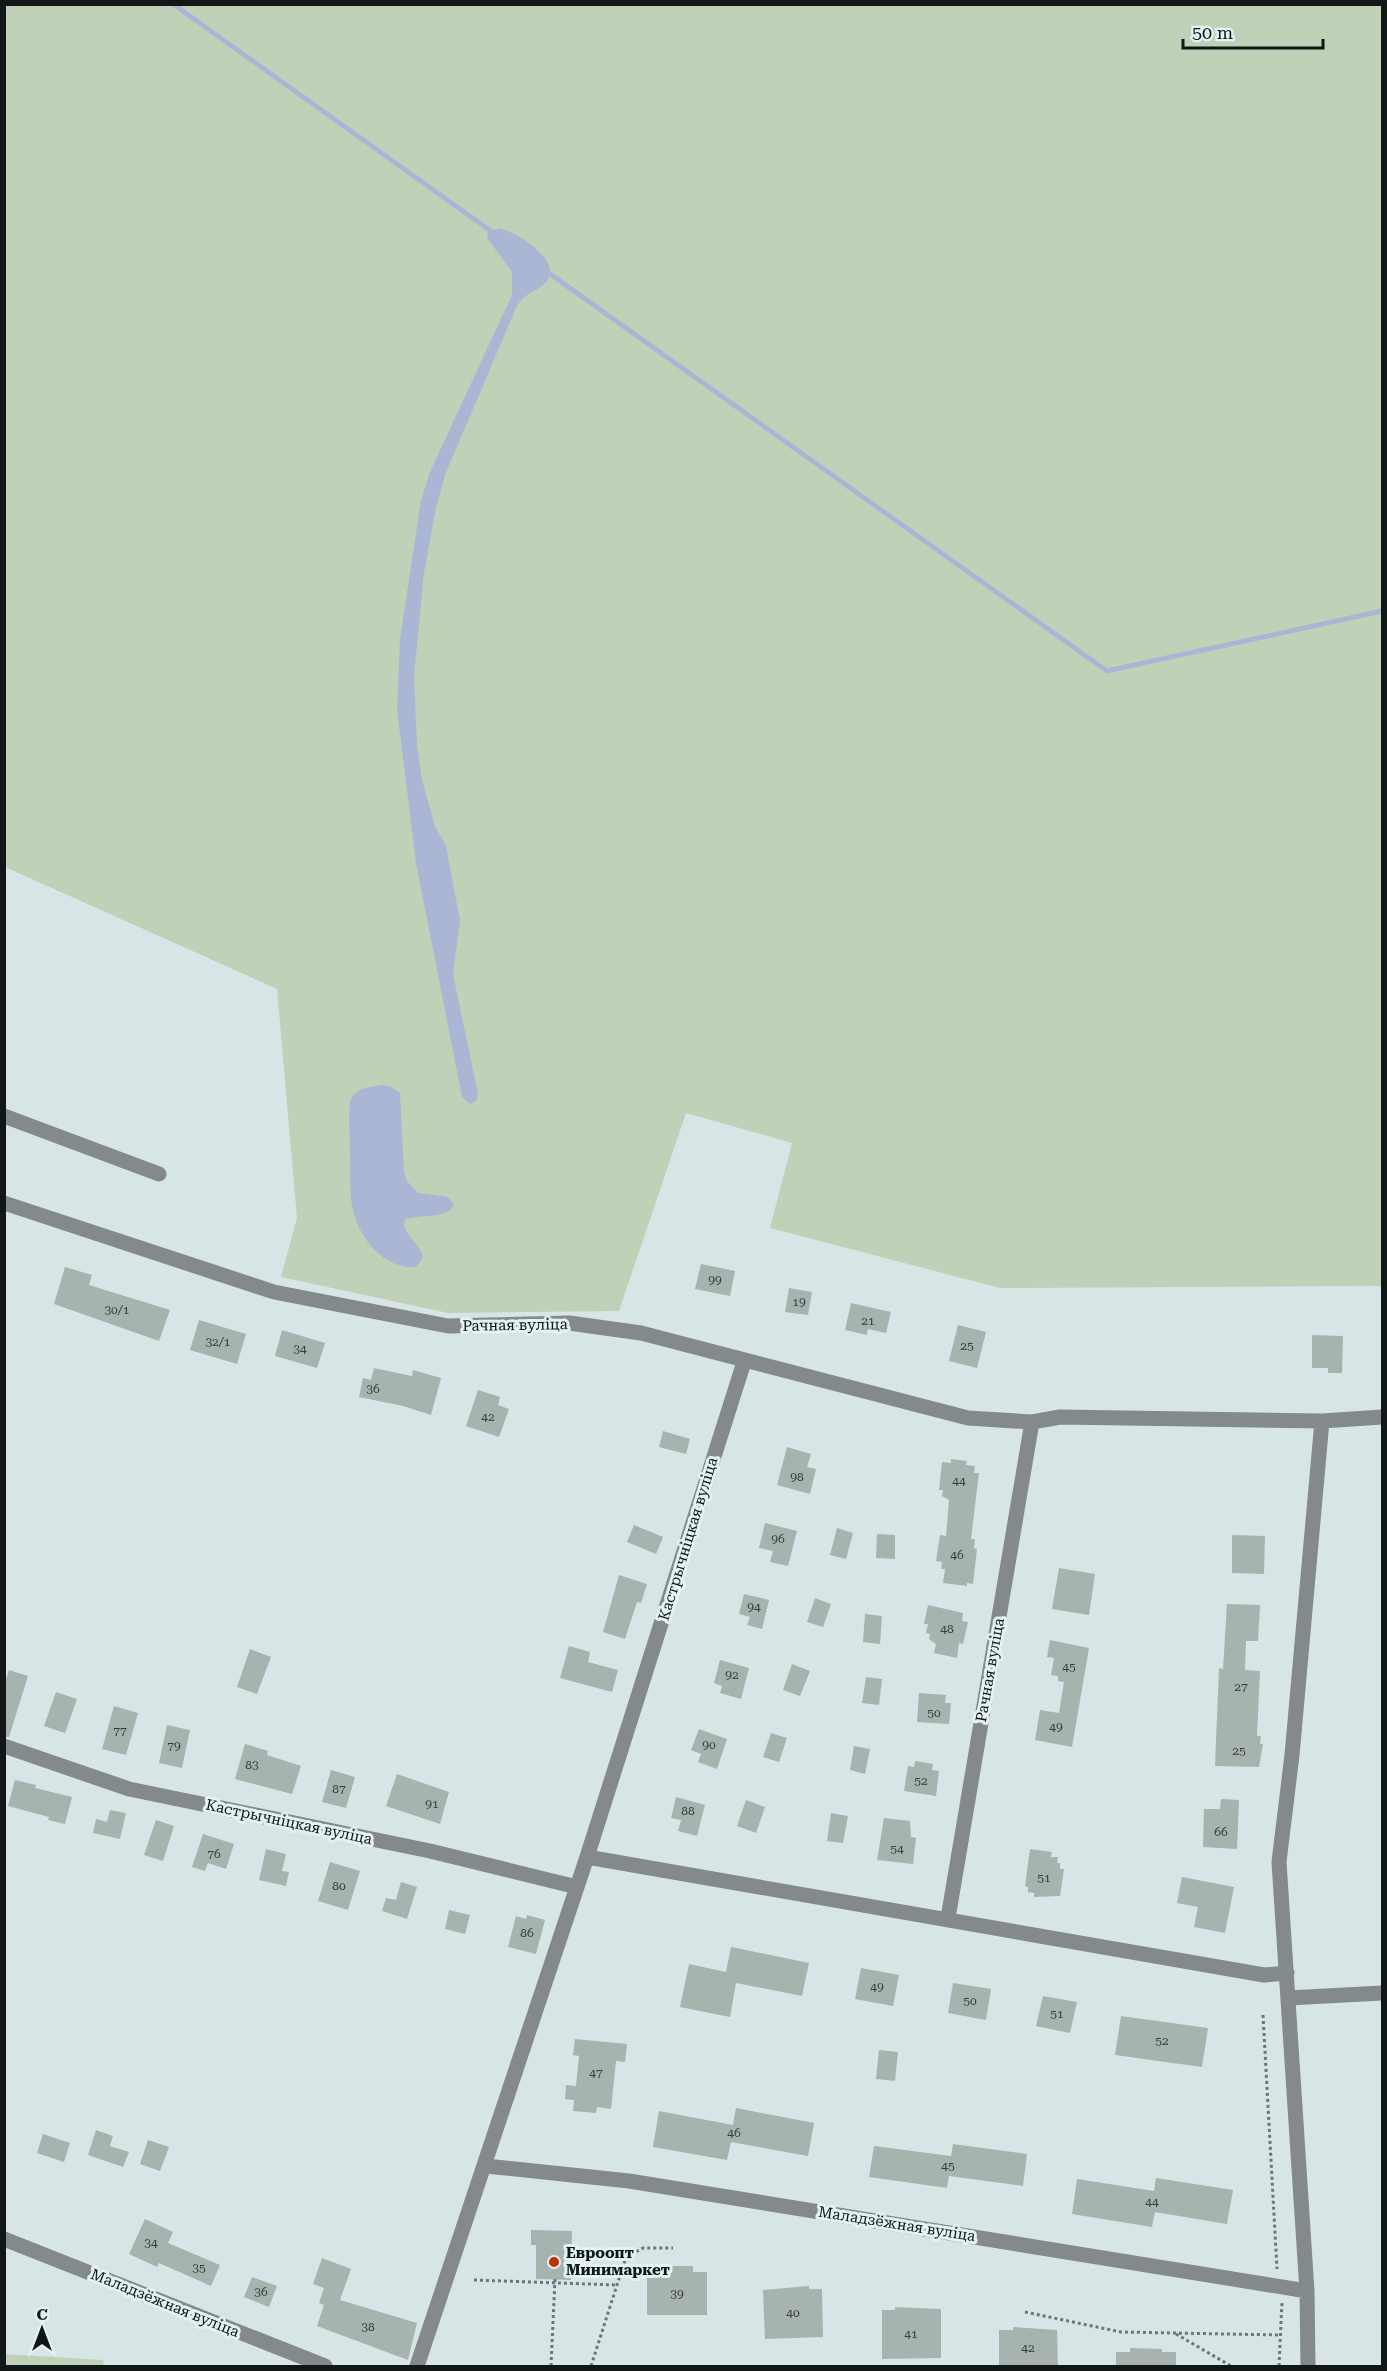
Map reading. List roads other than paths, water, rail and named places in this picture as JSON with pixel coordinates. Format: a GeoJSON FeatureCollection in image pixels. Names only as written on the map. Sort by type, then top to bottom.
{"type":"FeatureCollection","features":[{"type":"Feature","properties":{"kind":"street"},"geometry":{"type":"LineString","coordinates":[[4,1116],[159,1174]]}},
{"type":"Feature","properties":{"kind":"street","name":"Рачная вуліца"},"geometry":{"type":"LineString","coordinates":[[4,1203],[274,1292],[448,1326],[569,1323],[641,1333],[744,1362],[968,1418],[1032,1422],[1060,1417],[1322,1421],[1383,1418]]}},
{"type":"Feature","properties":{"kind":"street","name":"Кастрычніцкая вуліца"},"geometry":{"type":"LineString","coordinates":[[417,2367],[486,2166],[587,1857],[744,1362]]}},
{"type":"Feature","properties":{"kind":"street"},"geometry":{"type":"LineString","coordinates":[[1308,2367],[1307,2291],[1279,1862],[1322,1421]]}},
{"type":"Feature","properties":{"kind":"street","name":"Рачная вуліца"},"geometry":{"type":"LineString","coordinates":[[948,1918],[1032,1422]]}},
{"type":"Feature","properties":{"kind":"street","name":"Кастрычніцкая вуліца"},"geometry":{"type":"LineString","coordinates":[[4,1746],[129,1789],[430,1851],[577,1887]]}},
{"type":"Feature","properties":{"kind":"street"},"geometry":{"type":"LineString","coordinates":[[587,1857],[948,1918],[1264,1975],[1287,1973]]}},
{"type":"Feature","properties":{"kind":"street"},"geometry":{"type":"LineString","coordinates":[[1288,1998],[1383,1993]]}},
{"type":"Feature","properties":{"kind":"street","name":"Маладзёжная вуліца"},"geometry":{"type":"LineString","coordinates":[[486,2166],[629,2181],[1307,2291]]}},
{"type":"Feature","properties":{"kind":"street","name":"Маладзёжная вуліца"},"geometry":{"type":"LineString","coordinates":[[4,2239],[325,2367]]}},
{"type":"Feature","properties":{"kind":"water"},"geometry":{"type":"Polygon","coordinates":[[[499,228],[516,235],[535,248],[548,264],[550,273],[544,285],[524,298],[516,308],[445,475],[436,508],[424,573],[414,676],[417,745],[422,780],[435,826],[446,846],[460,921],[453,974],[478,1094],[476,1101],[470,1104],[462,1097],[416,863],[397,710],[400,639],[421,500],[430,472],[512,295],[512,272],[487,238],[488,233],[499,228]]]}},
{"type":"Feature","properties":{"kind":"water"},"geometry":{"type":"Polygon","coordinates":[[[383,1085],[390,1086],[400,1093],[404,1172],[407,1181],[418,1193],[448,1197],[454,1204],[445,1213],[439,1215],[405,1220],[404,1225],[408,1234],[422,1253],[423,1258],[416,1267],[391,1262],[380,1255],[363,1235],[353,1211],[350,1182],[350,1101],[360,1090],[383,1085]]]}},
{"type":"Feature","properties":{"kind":"waterway"},"geometry":{"type":"LineString","coordinates":[[173,4],[495,234]]}},
{"type":"Feature","properties":{"kind":"waterway"},"geometry":{"type":"LineString","coordinates":[[546,271],[1107,671],[1382,611]]}},
{"type":"Feature","properties":{"kind":"place","name":"Евроопт Минимаркет"},"geometry":{"type":"Point","coordinates":[554,2262]}}]}
